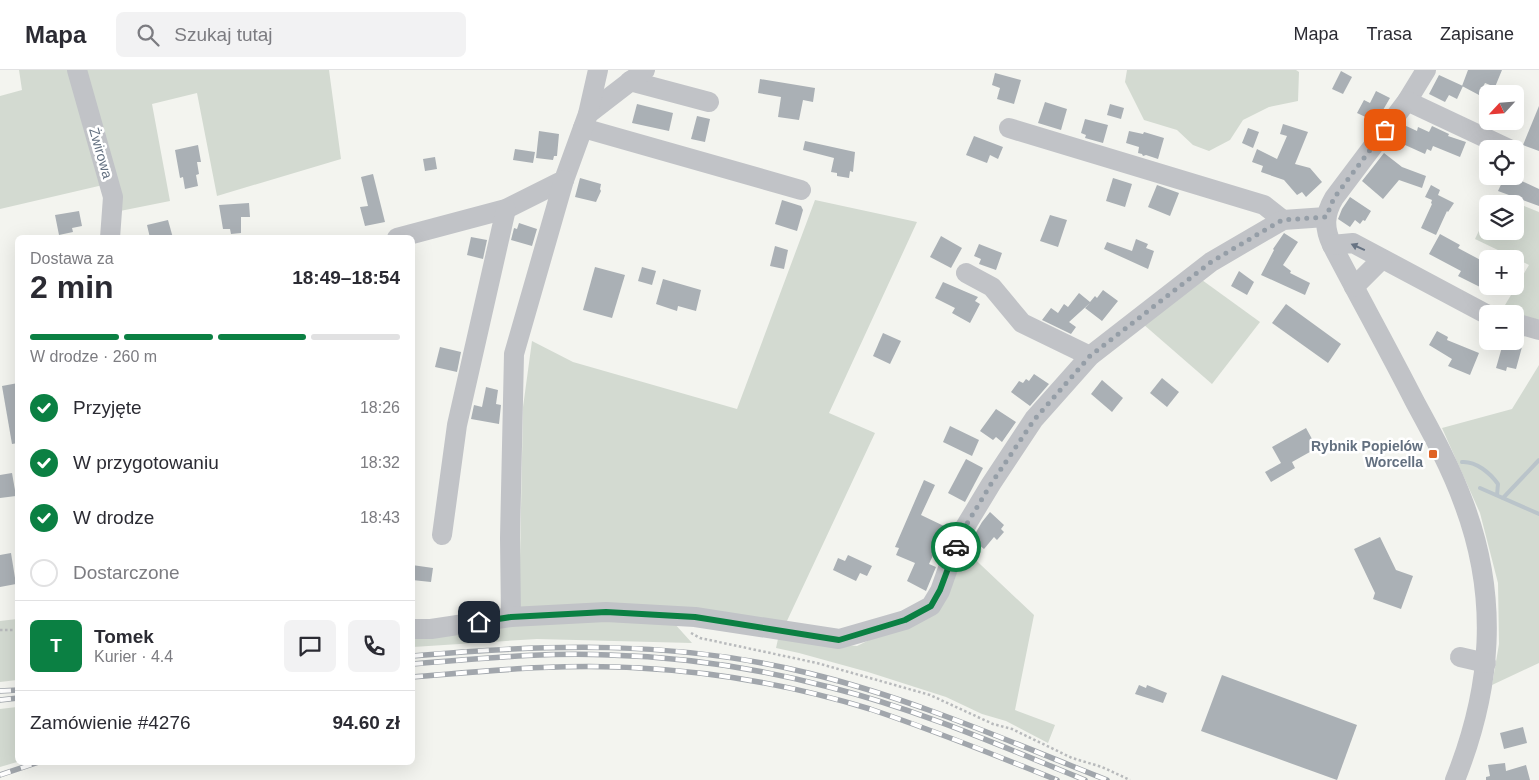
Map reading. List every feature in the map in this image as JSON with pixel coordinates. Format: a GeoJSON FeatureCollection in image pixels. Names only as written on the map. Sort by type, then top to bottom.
{"type":"FeatureCollection","features":[{"type":"Feature","properties":{"kind":"street","name":"Żwirowa"},"geometry":{"type":"LineString","coordinates":[[77,70],[113,197],[110,235]]}},
{"type":"Feature","properties":{"kind":"street"},"geometry":{"type":"LineString","coordinates":[[511,617],[510,538],[514,354],[564,180],[585,121],[598,70]]}},
{"type":"Feature","properties":{"kind":"street"},"geometry":{"type":"LineString","coordinates":[[1426,70],[1407,101],[1334,198],[1326,217],[1326,231],[1442,454],[1464,504],[1476,545],[1484,588],[1487,619],[1486,663],[1462,776]]}},
{"type":"Feature","properties":{"kind":"street"},"geometry":{"type":"LineString","coordinates":[[585,121],[638,75],[708,102]]}},
{"type":"Feature","properties":{"kind":"street"},"geometry":{"type":"LineString","coordinates":[[1407,101],[1490,140]]}},
{"type":"Feature","properties":{"kind":"street"},"geometry":{"type":"LineString","coordinates":[[585,121],[801,190]]}},
{"type":"Feature","properties":{"kind":"street"},"geometry":{"type":"LineString","coordinates":[[1009,128],[1264,205],[1282,220]]}},
{"type":"Feature","properties":{"kind":"street"},"geometry":{"type":"LineString","coordinates":[[408,235],[506,209],[564,180]]}},
{"type":"Feature","properties":{"kind":"street"},"geometry":{"type":"LineString","coordinates":[[442,535],[456,426],[506,209]]}},
{"type":"Feature","properties":{"kind":"street"},"geometry":{"type":"LineString","coordinates":[[415,629],[431,629],[511,617],[606,612],[695,617],[839,640],[905,620],[931,606],[940,590],[959,537],[991,484],[1034,420],[1090,356],[1211,262],[1282,220],[1326,217]]}},
{"type":"Feature","properties":{"kind":"street"},"geometry":{"type":"LineString","coordinates":[[1332,245],[1353,243],[1479,309]]}},
{"type":"Feature","properties":{"kind":"street"},"geometry":{"type":"LineString","coordinates":[[1354,286],[1382,259]]}},
{"type":"Feature","properties":{"kind":"street"},"geometry":{"type":"LineString","coordinates":[[966,274],[992,287],[1022,324],[1090,356]]}},
{"type":"Feature","properties":{"kind":"street"},"geometry":{"type":"LineString","coordinates":[[1524,326],[1539,330]]}},
{"type":"Feature","properties":{"kind":"street"},"geometry":{"type":"LineString","coordinates":[[1460,657],[1486,663]]}},
{"type":"Feature","properties":{"kind":"path"},"geometry":{"type":"LineString","coordinates":[[671,616],[693,635],[700,638],[817,663],[930,695],[993,724],[1012,729],[1072,758],[1102,767],[1130,780]]}},
{"type":"Feature","properties":{"kind":"path"},"geometry":{"type":"LineString","coordinates":[[0,630],[15,630]]}},
{"type":"Feature","properties":{"kind":"shaded area"},"geometry":{"type":"Polygon","coordinates":[[[19,70],[69,70],[103,185],[0,209],[0,96],[22,90],[19,70]]]}},
{"type":"Feature","properties":{"kind":"shaded area"},"geometry":{"type":"Polygon","coordinates":[[[82,70],[329,70],[341,159],[217,196],[197,93],[152,104],[170,201],[120,211],[82,70]]]}},
{"type":"Feature","properties":{"kind":"shaded area"},"geometry":{"type":"Polygon","coordinates":[[[1127,70],[1296,70],[1299,72],[1298,101],[1269,107],[1243,120],[1230,140],[1209,151],[1193,145],[1177,130],[1144,120],[1125,82],[1127,70]]]}},
{"type":"Feature","properties":{"kind":"shaded area"},"geometry":{"type":"Polygon","coordinates":[[[815,200],[917,222],[829,413],[875,433],[786,623],[519,611],[523,407],[532,341],[573,362],[737,409],[815,200]]]}},
{"type":"Feature","properties":{"kind":"shaded area"},"geometry":{"type":"Polygon","coordinates":[[[1524,206],[1539,212],[1539,322],[1524,317],[1524,305],[1505,305],[1511,295],[1524,295],[1524,273],[1529,265],[1524,263],[1524,250],[1498,250],[1475,239],[1479,231],[1479,240],[1524,240],[1524,206]]]}},
{"type":"Feature","properties":{"kind":"shaded area"},"geometry":{"type":"Polygon","coordinates":[[[1202,280],[1260,322],[1212,384],[1143,324],[1202,280]]]}},
{"type":"Feature","properties":{"kind":"shaded area"},"geometry":{"type":"Polygon","coordinates":[[[1539,365],[1539,663],[1492,685],[1499,644],[1498,583],[1480,513],[1442,428],[1512,409],[1539,365]]]}},
{"type":"Feature","properties":{"kind":"shaded area"},"geometry":{"type":"Polygon","coordinates":[[[963,548],[1034,615],[1015,710],[1055,725],[1048,743],[1006,721],[982,714],[946,697],[868,672],[776,648],[778,639],[857,646],[943,604],[963,548]]]}},
{"type":"Feature","properties":{"kind":"shaded area"},"geometry":{"type":"Polygon","coordinates":[[[15,619],[15,680],[0,682],[0,621],[15,619]]]}},
{"type":"Feature","properties":{"kind":"shaded area"},"geometry":{"type":"Polygon","coordinates":[[[605,621],[674,623],[692,643],[537,639],[415,647],[415,636],[468,628],[605,621]]]}},
{"type":"Feature","properties":{"kind":"shaded area"},"geometry":{"type":"Polygon","coordinates":[[[15,707],[15,763],[0,767],[0,709],[15,707]]]}},
{"type":"Feature","properties":{"kind":"building"},"geometry":{"type":"Polygon","coordinates":[[[1468,70],[1502,70],[1496,85],[1485,83],[1484,85],[1479,85],[1479,95],[1462,86],[1468,70]]]}},
{"type":"Feature","properties":{"kind":"building"},"geometry":{"type":"Polygon","coordinates":[[[1341,71],[1352,77],[1343,94],[1332,89],[1341,71]]]}},
{"type":"Feature","properties":{"kind":"building"},"geometry":{"type":"Polygon","coordinates":[[[995,73],[1021,80],[1014,104],[997,99],[1000,88],[992,85],[995,73]]]}},
{"type":"Feature","properties":{"kind":"building"},"geometry":{"type":"Polygon","coordinates":[[[1439,75],[1463,86],[1457,99],[1449,95],[1445,102],[1429,94],[1439,75]]]}},
{"type":"Feature","properties":{"kind":"building"},"geometry":{"type":"Polygon","coordinates":[[[760,79],[815,88],[813,102],[803,100],[799,120],[778,117],[781,97],[758,93],[760,79]]]}},
{"type":"Feature","properties":{"kind":"building"},"geometry":{"type":"Polygon","coordinates":[[[1376,91],[1390,98],[1376,122],[1357,113],[1364,100],[1370,103],[1376,91]]]}},
{"type":"Feature","properties":{"kind":"building"},"geometry":{"type":"Polygon","coordinates":[[[1045,102],[1067,109],[1061,130],[1038,123],[1045,102]]]}},
{"type":"Feature","properties":{"kind":"building"},"geometry":{"type":"Polygon","coordinates":[[[637,104],[673,113],[669,131],[632,123],[637,104]]]}},
{"type":"Feature","properties":{"kind":"building"},"geometry":{"type":"Polygon","coordinates":[[[1110,104],[1124,108],[1121,119],[1107,115],[1110,104]]]}},
{"type":"Feature","properties":{"kind":"building"},"geometry":{"type":"Polygon","coordinates":[[[1539,106],[1539,151],[1524,145],[1539,106]]]}},
{"type":"Feature","properties":{"kind":"building"},"geometry":{"type":"Polygon","coordinates":[[[697,116],[710,119],[705,142],[691,139],[697,116]]]}},
{"type":"Feature","properties":{"kind":"building"},"geometry":{"type":"Polygon","coordinates":[[[1085,119],[1108,125],[1103,143],[1085,138],[1086,135],[1081,133],[1085,119]]]}},
{"type":"Feature","properties":{"kind":"building"},"geometry":{"type":"Polygon","coordinates":[[[1283,124],[1308,132],[1295,164],[1310,168],[1322,182],[1306,197],[1302,192],[1297,195],[1284,180],[1261,172],[1263,166],[1252,162],[1257,149],[1277,159],[1287,136],[1280,134],[1283,124]]]}},
{"type":"Feature","properties":{"kind":"building"},"geometry":{"type":"Polygon","coordinates":[[[1404,125],[1417,131],[1418,127],[1429,132],[1432,126],[1449,134],[1448,136],[1466,142],[1460,157],[1433,146],[1431,151],[1427,149],[1425,154],[1394,140],[1404,125]]]}},
{"type":"Feature","properties":{"kind":"building"},"geometry":{"type":"Polygon","coordinates":[[[1248,128],[1259,132],[1253,148],[1242,143],[1248,128]]]}},
{"type":"Feature","properties":{"kind":"building"},"geometry":{"type":"Polygon","coordinates":[[[539,131],[559,134],[557,156],[554,156],[553,160],[536,158],[539,131]]]}},
{"type":"Feature","properties":{"kind":"building"},"geometry":{"type":"Polygon","coordinates":[[[1129,131],[1143,134],[1144,132],[1164,138],[1158,159],[1146,155],[1143,156],[1138,153],[1139,147],[1126,143],[1129,131]]]}},
{"type":"Feature","properties":{"kind":"building"},"geometry":{"type":"Polygon","coordinates":[[[974,136],[1003,147],[998,159],[990,155],[987,163],[966,155],[974,136]]]}},
{"type":"Feature","properties":{"kind":"building"},"geometry":{"type":"Polygon","coordinates":[[[805,141],[855,152],[853,172],[850,171],[849,178],[837,176],[837,173],[831,172],[834,158],[803,150],[805,141]]]}},
{"type":"Feature","properties":{"kind":"building"},"geometry":{"type":"Polygon","coordinates":[[[198,145],[201,162],[197,162],[199,174],[196,175],[198,186],[185,189],[183,177],[180,178],[175,150],[198,145]]]}},
{"type":"Feature","properties":{"kind":"building"},"geometry":{"type":"Polygon","coordinates":[[[515,149],[535,152],[533,163],[513,160],[515,149]]]}},
{"type":"Feature","properties":{"kind":"building"},"geometry":{"type":"Polygon","coordinates":[[[1384,153],[1402,167],[1426,176],[1422,188],[1399,180],[1383,199],[1362,181],[1384,153]]]}},
{"type":"Feature","properties":{"kind":"building"},"geometry":{"type":"Polygon","coordinates":[[[435,157],[437,169],[425,171],[423,159],[435,157]]]}},
{"type":"Feature","properties":{"kind":"building"},"geometry":{"type":"Polygon","coordinates":[[[373,174],[385,222],[365,226],[360,207],[368,206],[361,177],[373,174]]]}},
{"type":"Feature","properties":{"kind":"building"},"geometry":{"type":"Polygon","coordinates":[[[580,178],[601,184],[601,191],[596,202],[575,197],[580,178]]]}},
{"type":"Feature","properties":{"kind":"building"},"geometry":{"type":"Polygon","coordinates":[[[1113,178],[1132,184],[1125,207],[1106,201],[1113,178]]]}},
{"type":"Feature","properties":{"kind":"building"},"geometry":{"type":"Polygon","coordinates":[[[1524,182],[1539,189],[1539,206],[1524,201],[1524,195],[1509,195],[1498,191],[1501,185],[1524,185],[1524,182]]]}},
{"type":"Feature","properties":{"kind":"building"},"geometry":{"type":"Polygon","coordinates":[[[1157,185],[1179,193],[1170,216],[1148,207],[1157,185]]]}},
{"type":"Feature","properties":{"kind":"building"},"geometry":{"type":"Polygon","coordinates":[[[1431,185],[1440,190],[1438,195],[1454,203],[1447,211],[1436,235],[1421,228],[1432,204],[1432,200],[1425,197],[1431,185]]]}},
{"type":"Feature","properties":{"kind":"building"},"geometry":{"type":"Polygon","coordinates":[[[1350,197],[1371,211],[1365,221],[1363,220],[1360,224],[1355,220],[1350,227],[1338,219],[1350,197]]]}},
{"type":"Feature","properties":{"kind":"building"},"geometry":{"type":"Polygon","coordinates":[[[782,200],[801,206],[803,210],[797,231],[775,224],[782,200]]]}},
{"type":"Feature","properties":{"kind":"building"},"geometry":{"type":"Polygon","coordinates":[[[249,203],[250,217],[241,217],[241,233],[231,234],[230,229],[223,229],[219,205],[249,203]]]}},
{"type":"Feature","properties":{"kind":"building"},"geometry":{"type":"Polygon","coordinates":[[[79,211],[82,226],[72,228],[73,232],[59,235],[55,215],[79,211]]]}},
{"type":"Feature","properties":{"kind":"building"},"geometry":{"type":"Polygon","coordinates":[[[1050,215],[1067,220],[1058,247],[1040,241],[1050,215]]]}},
{"type":"Feature","properties":{"kind":"building"},"geometry":{"type":"Polygon","coordinates":[[[168,220],[172,235],[149,235],[147,225],[168,220]]]}},
{"type":"Feature","properties":{"kind":"building"},"geometry":{"type":"Polygon","coordinates":[[[519,223],[537,229],[532,246],[511,240],[514,228],[517,229],[519,223]]]}},
{"type":"Feature","properties":{"kind":"building"},"geometry":{"type":"Polygon","coordinates":[[[1284,233],[1298,242],[1283,265],[1291,271],[1290,273],[1310,283],[1305,295],[1261,275],[1273,249],[1284,233]]]}},
{"type":"Feature","properties":{"kind":"building"},"geometry":{"type":"Polygon","coordinates":[[[1440,234],[1460,245],[1458,248],[1479,259],[1479,286],[1458,276],[1461,271],[1429,254],[1440,234]]]}},
{"type":"Feature","properties":{"kind":"building"},"geometry":{"type":"Polygon","coordinates":[[[941,236],[962,248],[951,268],[930,257],[941,236]]]}},
{"type":"Feature","properties":{"kind":"building"},"geometry":{"type":"Polygon","coordinates":[[[471,237],[487,240],[483,259],[467,255],[471,237]]]}},
{"type":"Feature","properties":{"kind":"building"},"geometry":{"type":"Polygon","coordinates":[[[1136,239],[1148,244],[1146,248],[1154,251],[1148,269],[1104,249],[1107,242],[1132,251],[1136,239]]]}},
{"type":"Feature","properties":{"kind":"building"},"geometry":{"type":"Polygon","coordinates":[[[979,244],[1002,253],[996,270],[979,264],[981,259],[974,256],[979,244]]]}},
{"type":"Feature","properties":{"kind":"building"},"geometry":{"type":"Polygon","coordinates":[[[775,246],[788,250],[784,269],[770,266],[775,246]]]}},
{"type":"Feature","properties":{"kind":"building"},"geometry":{"type":"Polygon","coordinates":[[[595,267],[625,275],[612,318],[583,310],[595,267]]]}},
{"type":"Feature","properties":{"kind":"building"},"geometry":{"type":"Polygon","coordinates":[[[642,267],[656,271],[652,285],[638,281],[642,267]]]}},
{"type":"Feature","properties":{"kind":"building"},"geometry":{"type":"Polygon","coordinates":[[[1239,271],[1254,282],[1247,295],[1231,286],[1239,271]]]}},
{"type":"Feature","properties":{"kind":"building"},"geometry":{"type":"Polygon","coordinates":[[[663,279],[701,290],[696,311],[678,306],[677,311],[656,304],[663,279]]]}},
{"type":"Feature","properties":{"kind":"building"},"geometry":{"type":"Polygon","coordinates":[[[943,282],[978,297],[975,301],[980,304],[970,323],[952,313],[955,308],[935,298],[943,282]]]}},
{"type":"Feature","properties":{"kind":"building"},"geometry":{"type":"Polygon","coordinates":[[[1103,290],[1118,301],[1102,321],[1085,308],[1090,303],[1069,322],[1076,327],[1071,334],[1042,320],[1051,308],[1058,313],[1064,304],[1068,307],[1079,293],[1090,302],[1095,296],[1097,298],[1103,290]]]}},
{"type":"Feature","properties":{"kind":"building"},"geometry":{"type":"Polygon","coordinates":[[[1286,304],[1341,344],[1328,363],[1272,323],[1286,304]]]}},
{"type":"Feature","properties":{"kind":"building"},"geometry":{"type":"Polygon","coordinates":[[[1437,331],[1448,337],[1447,340],[1479,353],[1470,375],[1448,366],[1452,359],[1429,345],[1437,331]]]}},
{"type":"Feature","properties":{"kind":"building"},"geometry":{"type":"Polygon","coordinates":[[[883,333],[901,341],[890,364],[873,356],[883,333]]]}},
{"type":"Feature","properties":{"kind":"building"},"geometry":{"type":"Polygon","coordinates":[[[440,347],[461,352],[457,372],[435,367],[440,347]]]}},
{"type":"Feature","properties":{"kind":"building"},"geometry":{"type":"Polygon","coordinates":[[[1501,350],[1521,350],[1516,369],[1507,367],[1506,371],[1496,368],[1501,350]]]}},
{"type":"Feature","properties":{"kind":"building"},"geometry":{"type":"Polygon","coordinates":[[[1034,374],[1049,384],[1030,406],[1011,392],[1019,381],[1023,383],[1026,379],[1029,381],[1034,374]]]}},
{"type":"Feature","properties":{"kind":"building"},"geometry":{"type":"Polygon","coordinates":[[[1162,378],[1179,392],[1167,407],[1150,393],[1162,378]]]}},
{"type":"Feature","properties":{"kind":"building"},"geometry":{"type":"Polygon","coordinates":[[[1102,380],[1123,398],[1112,412],[1091,394],[1102,380]]]}},
{"type":"Feature","properties":{"kind":"building"},"geometry":{"type":"Polygon","coordinates":[[[15,384],[15,444],[12,444],[2,386],[15,384]]]}},
{"type":"Feature","properties":{"kind":"building"},"geometry":{"type":"Polygon","coordinates":[[[486,387],[498,390],[496,404],[501,405],[499,424],[471,419],[474,405],[482,407],[486,387]]]}},
{"type":"Feature","properties":{"kind":"building"},"geometry":{"type":"Polygon","coordinates":[[[996,409],[1016,422],[1002,442],[996,437],[993,440],[980,431],[996,409]]]}},
{"type":"Feature","properties":{"kind":"building"},"geometry":{"type":"Polygon","coordinates":[[[950,426],[979,440],[972,456],[943,442],[950,426]]]}},
{"type":"Feature","properties":{"kind":"building"},"geometry":{"type":"Polygon","coordinates":[[[1306,428],[1317,448],[1292,462],[1295,468],[1271,482],[1265,472],[1281,463],[1272,447],[1306,428]]]}},
{"type":"Feature","properties":{"kind":"building"},"geometry":{"type":"Polygon","coordinates":[[[966,459],[983,468],[965,502],[948,493],[966,459]]]}},
{"type":"Feature","properties":{"kind":"building"},"geometry":{"type":"Polygon","coordinates":[[[12,473],[15,496],[0,498],[0,475],[12,473]]]}},
{"type":"Feature","properties":{"kind":"building"},"geometry":{"type":"Polygon","coordinates":[[[924,480],[935,485],[921,515],[946,527],[929,564],[936,567],[926,591],[907,581],[915,563],[896,555],[899,548],[895,547],[924,480]]]}},
{"type":"Feature","properties":{"kind":"building"},"geometry":{"type":"Polygon","coordinates":[[[990,512],[1004,525],[1001,529],[1004,532],[997,540],[994,537],[984,549],[972,539],[990,512]]]}},
{"type":"Feature","properties":{"kind":"building"},"geometry":{"type":"Polygon","coordinates":[[[1380,537],[1396,570],[1413,576],[1401,609],[1373,599],[1375,593],[1354,549],[1380,537]]]}},
{"type":"Feature","properties":{"kind":"building"},"geometry":{"type":"Polygon","coordinates":[[[11,553],[15,584],[0,587],[0,555],[11,553]]]}},
{"type":"Feature","properties":{"kind":"building"},"geometry":{"type":"Polygon","coordinates":[[[848,555],[872,566],[867,576],[860,573],[856,581],[833,570],[838,558],[845,561],[848,555]]]}},
{"type":"Feature","properties":{"kind":"building"},"geometry":{"type":"Polygon","coordinates":[[[415,565],[433,568],[431,582],[415,580],[415,565]]]}},
{"type":"Feature","properties":{"kind":"building"},"geometry":{"type":"Polygon","coordinates":[[[1222,675],[1357,725],[1337,780],[1201,731],[1222,675]]]}},
{"type":"Feature","properties":{"kind":"building"},"geometry":{"type":"Polygon","coordinates":[[[1139,685],[1146,688],[1147,685],[1167,693],[1163,703],[1135,694],[1139,685]]]}},
{"type":"Feature","properties":{"kind":"building"},"geometry":{"type":"Polygon","coordinates":[[[1523,727],[1527,743],[1504,749],[1500,733],[1523,727]]]}},
{"type":"Feature","properties":{"kind":"building"},"geometry":{"type":"Polygon","coordinates":[[[1505,763],[1506,771],[1526,765],[1530,780],[1486,780],[1486,777],[1490,776],[1488,765],[1505,763]]]}},
{"type":"Feature","properties":{"kind":"waterway"},"geometry":{"type":"LineString","coordinates":[[1503,498],[1539,460]]}},
{"type":"Feature","properties":{"kind":"waterway"},"geometry":{"type":"LineString","coordinates":[[1462,462],[1472,463],[1482,468],[1491,476],[1498,484],[1497,495]]}},
{"type":"Feature","properties":{"kind":"waterway"},"geometry":{"type":"LineString","coordinates":[[1480,488],[1539,514]]}},
{"type":"Feature","properties":{"kind":"railway"},"geometry":{"type":"LineString","coordinates":[[415,656],[562,647],[660,650],[758,662],[808,673],[884,695],[959,721],[1107,780]]}},
{"type":"Feature","properties":{"kind":"railway"},"geometry":{"type":"LineString","coordinates":[[415,664],[510,656],[584,654],[664,658],[747,669],[802,680],[894,706],[958,729],[1085,780]]}},
{"type":"Feature","properties":{"kind":"railway"},"geometry":{"type":"LineString","coordinates":[[415,677],[525,668],[582,666],[668,670],[756,681],[813,693],[870,709],[941,734],[1057,780]]}},
{"type":"Feature","properties":{"kind":"railway"},"geometry":{"type":"LineString","coordinates":[[0,691],[15,690]]}},
{"type":"Feature","properties":{"kind":"railway"},"geometry":{"type":"LineString","coordinates":[[0,700],[15,698]]}},
{"type":"Feature","properties":{"kind":"railway"},"geometry":{"type":"LineString","coordinates":[[0,775],[30,765]]}},
{"type":"Feature","properties":{"kind":"way so far"},"geometry":{"type":"LineString","coordinates":[[956,547],[959,537],[991,484],[1034,420],[1090,356],[1211,262],[1282,220],[1326,217],[1334,198],[1385,130]]}},
{"type":"Feature","properties":{"kind":"place","name":"Rybnik Popielów Worcella"},"geometry":{"type":"Point","coordinates":[1433,454]}},
{"type":"Feature","properties":{"kind":"route"},"geometry":{"type":"LineString","coordinates":[[479,622],[511,617],[606,612],[695,617],[839,640],[905,620],[931,606],[940,590],[956,547]]}}]}
